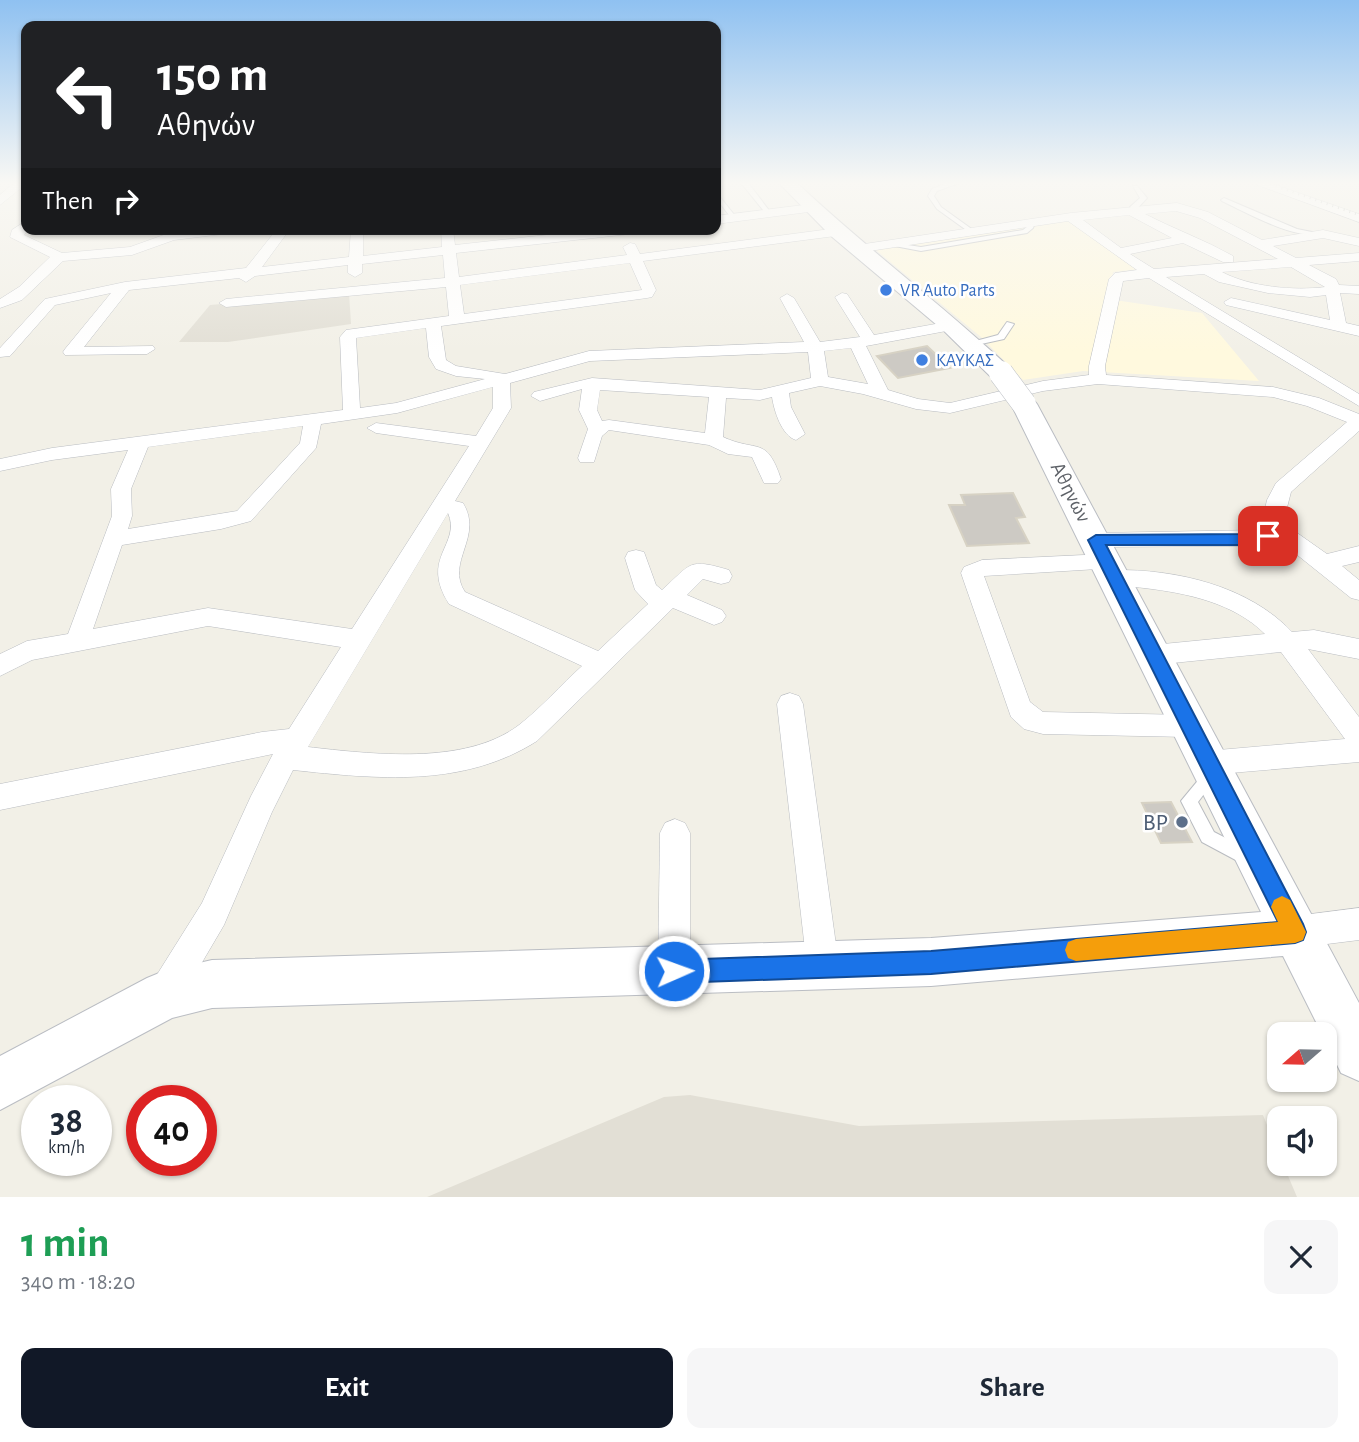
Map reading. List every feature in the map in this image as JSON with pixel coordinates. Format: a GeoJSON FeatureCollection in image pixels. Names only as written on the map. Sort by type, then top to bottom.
{"type":"FeatureCollection","features":[{"type":"Feature","properties":{"kind":"main road","name":"Αθηνών"},"geometry":{"type":"LineString","coordinates":[[846,240],[972,343],[1001,373],[1024,404],[1359,1055]]}},
{"type":"Feature","properties":{"kind":"main road"},"geometry":{"type":"LineString","coordinates":[[0,1084],[164,995],[194,987],[931,962],[1295,932]]}},
{"type":"Feature","properties":{"kind":"street"},"geometry":{"type":"LineString","coordinates":[[24,240],[60,257]]}},
{"type":"Feature","properties":{"kind":"street"},"geometry":{"type":"LineString","coordinates":[[0,304],[15,299],[47,264],[60,257],[132,251],[154,240]]}},
{"type":"Feature","properties":{"kind":"street"},"geometry":{"type":"LineString","coordinates":[[276,240],[226,303],[452,281],[777,240]]}},
{"type":"Feature","properties":{"kind":"street"},"geometry":{"type":"LineString","coordinates":[[355,290],[357,240]]}},
{"type":"Feature","properties":{"kind":"street"},"geometry":{"type":"LineString","coordinates":[[449,240],[457,319]]}},
{"type":"Feature","properties":{"kind":"street"},"geometry":{"type":"LineString","coordinates":[[4,353],[50,302],[125,286],[450,249],[505,240]]}},
{"type":"Feature","properties":{"kind":"street"},"geometry":{"type":"LineString","coordinates":[[352,415],[348,337],[361,331],[647,294],[649,290],[626,240]]}},
{"type":"Feature","properties":{"kind":"street"},"geometry":{"type":"LineString","coordinates":[[856,249],[915,240]]}},
{"type":"Feature","properties":{"kind":"street"},"geometry":{"type":"LineString","coordinates":[[1101,240],[1149,273],[1359,401]]}},
{"type":"Feature","properties":{"kind":"street"},"geometry":{"type":"LineString","coordinates":[[1118,253],[1180,240]]}},
{"type":"Feature","properties":{"kind":"street"},"geometry":{"type":"LineString","coordinates":[[1186,240],[1228,259]]}},
{"type":"Feature","properties":{"kind":"street"},"geometry":{"type":"LineString","coordinates":[[1255,240],[1331,282],[1339,327]]}},
{"type":"Feature","properties":{"kind":"street"},"geometry":{"type":"LineString","coordinates":[[1264,244],[1283,240]]}},
{"type":"Feature","properties":{"kind":"street"},"geometry":{"type":"LineString","coordinates":[[1098,379],[1097,366],[1116,279],[1122,275],[1359,257]]}},
{"type":"Feature","properties":{"kind":"street"},"geometry":{"type":"LineString","coordinates":[[1331,259],[1359,272]]}},
{"type":"Feature","properties":{"kind":"street"},"geometry":{"type":"LineString","coordinates":[[1205,269],[1223,279],[1268,289],[1310,293],[1359,290]]}},
{"type":"Feature","properties":{"kind":"street"},"geometry":{"type":"LineString","coordinates":[[125,286],[71,352],[147,349]]}},
{"type":"Feature","properties":{"kind":"street"},"geometry":{"type":"LineString","coordinates":[[842,297],[864,343],[881,393]]}},
{"type":"Feature","properties":{"kind":"street"},"geometry":{"type":"LineString","coordinates":[[787,298],[815,347],[820,381]]}},
{"type":"Feature","properties":{"kind":"street"},"geometry":{"type":"LineString","coordinates":[[1231,302],[1359,331]]}},
{"type":"Feature","properties":{"kind":"street"},"geometry":{"type":"LineString","coordinates":[[433,322],[438,361],[442,368],[492,373],[501,378]]}},
{"type":"Feature","properties":{"kind":"street"},"geometry":{"type":"LineString","coordinates":[[0,465],[141,442],[417,404],[501,378],[599,354],[815,347],[864,343],[952,326]]}},
{"type":"Feature","properties":{"kind":"street"},"geometry":{"type":"LineString","coordinates":[[164,995],[214,914],[261,805],[292,749],[503,404],[501,378]]}},
{"type":"Feature","properties":{"kind":"street"},"geometry":{"type":"LineString","coordinates":[[540,396],[569,386],[592,383],[760,394],[780,392],[820,381],[881,393],[916,404],[950,408],[1030,388],[1098,379],[1273,392],[1313,402],[1359,421],[1283,488],[1278,496],[1273,526],[1267,536],[1105,560],[982,568],[972,573],[1020,709],[1033,721],[1188,726]]}},
{"type":"Feature","properties":{"kind":"street"},"geometry":{"type":"LineString","coordinates":[[587,458],[596,428],[589,410],[592,383]]}},
{"type":"Feature","properties":{"kind":"street"},"geometry":{"type":"LineString","coordinates":[[713,440],[718,392]]}},
{"type":"Feature","properties":{"kind":"street"},"geometry":{"type":"LineString","coordinates":[[780,392],[782,407],[796,434]]}},
{"type":"Feature","properties":{"kind":"street"},"geometry":{"type":"LineString","coordinates":[[114,539],[244,516],[309,444],[313,420]]}},
{"type":"Feature","properties":{"kind":"street"},"geometry":{"type":"LineString","coordinates":[[596,428],[609,425],[713,440],[729,448],[762,454],[772,479]]}},
{"type":"Feature","properties":{"kind":"street"},"geometry":{"type":"LineString","coordinates":[[376,428],[481,442]]}},
{"type":"Feature","properties":{"kind":"street"},"geometry":{"type":"LineString","coordinates":[[78,641],[122,516],[121,489],[141,442]]}},
{"type":"Feature","properties":{"kind":"street"},"geometry":{"type":"LineString","coordinates":[[444,504],[456,508],[461,520],[460,533],[448,567],[447,581],[457,598],[600,663]]}},
{"type":"Feature","properties":{"kind":"street"},"geometry":{"type":"LineString","coordinates":[[1273,526],[1359,592]]}},
{"type":"Feature","properties":{"kind":"street"},"geometry":{"type":"LineString","coordinates":[[1324,563],[1359,554]]}},
{"type":"Feature","properties":{"kind":"street"},"geometry":{"type":"LineString","coordinates":[[636,558],[646,590],[666,600],[714,616]]}},
{"type":"Feature","properties":{"kind":"street"},"geometry":{"type":"LineString","coordinates":[[1105,560],[1143,578],[1235,602],[1260,615],[1286,642],[1359,737]]}},
{"type":"Feature","properties":{"kind":"street"},"geometry":{"type":"LineString","coordinates":[[0,797],[262,744],[390,767],[489,754],[517,741],[697,571],[721,576]]}},
{"type":"Feature","properties":{"kind":"street"},"geometry":{"type":"LineString","coordinates":[[0,666],[27,650],[218,617],[360,640]]}},
{"type":"Feature","properties":{"kind":"street"},"geometry":{"type":"LineString","coordinates":[[1153,655],[1321,640],[1359,649]]}},
{"type":"Feature","properties":{"kind":"street"},"geometry":{"type":"LineString","coordinates":[[790,704],[823,967]]}},
{"type":"Feature","properties":{"kind":"street"},"geometry":{"type":"LineString","coordinates":[[1210,769],[1359,750]]}},
{"type":"Feature","properties":{"kind":"street"},"geometry":{"type":"LineString","coordinates":[[674,971],[675,833]]}},
{"type":"Feature","properties":{"kind":"street"},"geometry":{"type":"LineString","coordinates":[[1295,932],[1359,924]]}},
{"type":"Feature","properties":{"kind":"lane"},"geometry":{"type":"LineString","coordinates":[[888,244],[925,248],[976,240]]}},
{"type":"Feature","properties":{"kind":"lane"},"geometry":{"type":"LineString","coordinates":[[972,343],[1001,337],[1010,324]]}},
{"type":"Feature","properties":{"kind":"shaded area"},"geometry":{"type":"Polygon","coordinates":[[[942,240],[1096,240],[1139,269],[1113,272],[1108,299],[1202,313],[1259,381],[1083,371],[1023,380],[981,337],[876,250],[942,240]]]}},
{"type":"Feature","properties":{"kind":"shaded area"},"geometry":{"type":"Polygon","coordinates":[[[349,293],[351,324],[228,342],[179,342],[210,305],[349,293]]]}},
{"type":"Feature","properties":{"kind":"shaded area"},"geometry":{"type":"Polygon","coordinates":[[[690,1095],[859,1126],[1263,1115],[1267,1125],[1267,1176],[1288,1176],[1297,1197],[427,1197],[664,1097],[690,1095]]]}},
{"type":"Feature","properties":{"kind":"building"},"geometry":{"type":"Polygon","coordinates":[[[927,346],[950,368],[898,378],[877,356],[927,346]]]}},
{"type":"Feature","properties":{"kind":"building"},"geometry":{"type":"Polygon","coordinates":[[[1013,493],[1025,517],[1016,518],[1029,543],[967,546],[949,505],[965,505],[961,495],[1013,493]]]}},
{"type":"Feature","properties":{"kind":"building"},"geometry":{"type":"Polygon","coordinates":[[[1171,802],[1192,842],[1161,843],[1142,803],[1171,802]]]}},
{"type":"Feature","properties":{"kind":"slow traffic"},"geometry":{"type":"LineString","coordinates":[[1076,950],[1295,932],[1282,907]]}},
{"type":"Feature","properties":{"kind":"place","name":"VR Auto Parts"},"geometry":{"type":"Point","coordinates":[886,290]}},
{"type":"Feature","properties":{"kind":"place","name":"ΚΑΥΚΑΣ"},"geometry":{"type":"Point","coordinates":[922,360]}},
{"type":"Feature","properties":{"kind":"place","name":"BP"},"geometry":{"type":"Point","coordinates":[1182,822]}},
{"type":"Feature","properties":{"kind":"route"},"geometry":{"type":"LineString","coordinates":[[674,971],[931,962],[1295,932],[1096,540],[1247,540],[1268,536]]}}]}
